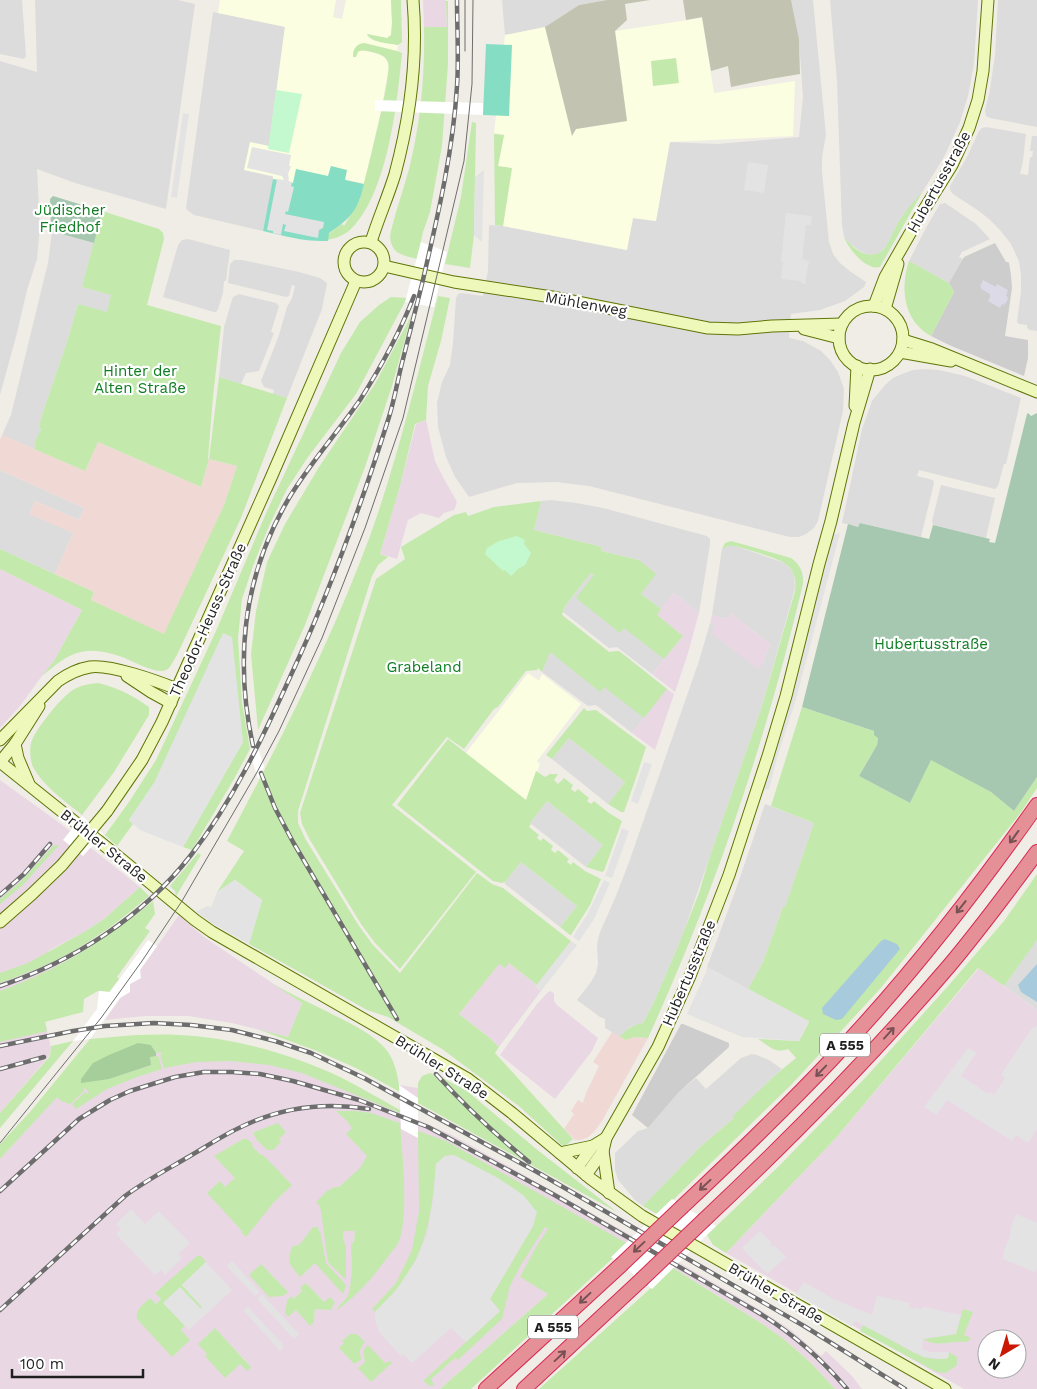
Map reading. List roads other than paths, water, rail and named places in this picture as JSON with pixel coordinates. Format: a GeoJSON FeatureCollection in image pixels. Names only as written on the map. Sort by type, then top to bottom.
{"type":"FeatureCollection","features":[{"type":"Feature","properties":{"kind":"highway","name":"A 555"},"geometry":{"type":"LineString","coordinates":[[486,1389],[755,1138],[834,1057],[884,1002],[930,947],[1037,805]]}},
{"type":"Feature","properties":{"kind":"highway","name":"A 555"},"geometry":{"type":"LineString","coordinates":[[524,1389],[771,1156],[861,1065],[949,965],[1037,852]]}},
{"type":"Feature","properties":{"kind":"main road"},"geometry":{"type":"LineString","coordinates":[[371,242],[394,175],[404,134],[413,60],[414,24],[412,0]]}},
{"type":"Feature","properties":{"kind":"main road","name":"Hubertusstraße"},"geometry":{"type":"LineString","coordinates":[[880,308],[885,277],[958,153],[976,109],[984,71],[988,0]]}},
{"type":"Feature","properties":{"kind":"main road"},"geometry":{"type":"LineString","coordinates":[[365,241],[371,242],[382,252],[384,266],[378,277],[373,280],[356,281],[346,272],[343,263],[345,252],[354,244],[365,241]]}},
{"type":"Feature","properties":{"kind":"main road","name":"Mühlenweg"},"geometry":{"type":"LineString","coordinates":[[384,266],[454,282],[552,297],[708,328],[738,329],[842,324]]}},
{"type":"Feature","properties":{"kind":"main road","name":"Theodor-Heuss-Straße"},"geometry":{"type":"LineString","coordinates":[[0,922],[62,866],[107,811],[142,760],[177,689],[282,454],[356,281]]}},
{"type":"Feature","properties":{"kind":"main road"},"geometry":{"type":"LineString","coordinates":[[863,307],[880,308],[895,317],[898,322],[901,328],[901,346],[893,361],[888,365],[876,369],[858,366],[848,360],[842,350],[839,338],[842,324],[853,312],[863,307]]}},
{"type":"Feature","properties":{"kind":"main road","name":"Mühlenweg"},"geometry":{"type":"LineString","coordinates":[[790,326],[839,338]]}},
{"type":"Feature","properties":{"kind":"main road"},"geometry":{"type":"LineString","coordinates":[[901,346],[968,363],[1037,392]]}},
{"type":"Feature","properties":{"kind":"main road","name":"Hubertusstraße"},"geometry":{"type":"LineString","coordinates":[[854,422],[858,366]]}},
{"type":"Feature","properties":{"kind":"main road","name":"Hubertusstraße"},"geometry":{"type":"LineString","coordinates":[[581,1172],[606,1138],[658,1047],[690,976],[729,875],[786,696],[831,521],[854,422],[870,369]]}},
{"type":"Feature","properties":{"kind":"main road"},"geometry":{"type":"LineString","coordinates":[[0,740],[51,688],[65,676],[82,668],[102,667],[158,681],[177,689]]}},
{"type":"Feature","properties":{"kind":"main road"},"geometry":{"type":"LineString","coordinates":[[119,671],[151,692],[171,702]]}},
{"type":"Feature","properties":{"kind":"main road"},"geometry":{"type":"LineString","coordinates":[[0,762],[15,744],[51,688]]}},
{"type":"Feature","properties":{"kind":"main road"},"geometry":{"type":"LineString","coordinates":[[15,744],[18,758],[31,788]]}},
{"type":"Feature","properties":{"kind":"main road","name":"Brühler Straße"},"geometry":{"type":"LineString","coordinates":[[0,762],[204,926],[256,958],[468,1079],[512,1113],[581,1172],[642,1216],[944,1389]]}},
{"type":"Feature","properties":{"kind":"main road"},"geometry":{"type":"LineString","coordinates":[[560,1153],[598,1148],[610,1194]]}},
{"type":"Feature","properties":{"kind":"water"},"geometry":{"type":"Polygon","coordinates":[[[885,939],[897,944],[900,949],[842,1019],[836,1020],[823,1014],[822,1008],[881,941],[885,939]]]}},
{"type":"Feature","properties":{"kind":"water"},"geometry":{"type":"Polygon","coordinates":[[[1037,964],[1037,1002],[1021,992],[1018,985],[1037,964]]]}},
{"type":"Feature","properties":{"kind":"tram line"},"geometry":{"type":"LineString","coordinates":[[465,0],[465,51]]}},
{"type":"Feature","properties":{"kind":"tram line"},"geometry":{"type":"LineString","coordinates":[[0,1143],[101,1018],[182,901],[279,731],[322,638],[365,528],[403,418],[443,250],[464,161],[472,84],[473,0]]}},
{"type":"Feature","properties":{"kind":"railway"},"geometry":{"type":"LineString","coordinates":[[0,986],[54,964],[80,950],[129,917],[172,877],[191,855],[234,791],[280,698],[319,612],[344,548],[389,417],[428,260],[448,161],[457,86],[457,0]]}},
{"type":"Feature","properties":{"kind":"railway"},"geometry":{"type":"LineString","coordinates":[[253,746],[244,681],[244,649],[252,588],[261,557],[273,527],[289,498],[360,400],[375,375],[396,336],[414,296]]}},
{"type":"Feature","properties":{"kind":"railway"},"geometry":{"type":"LineString","coordinates":[[261,773],[275,808],[293,842],[397,1019]]}},
{"type":"Feature","properties":{"kind":"railway"},"geometry":{"type":"LineString","coordinates":[[0,895],[24,874],[50,844]]}},
{"type":"Feature","properties":{"kind":"railway"},"geometry":{"type":"LineString","coordinates":[[0,1046],[105,1026],[154,1023],[232,1030],[311,1053],[364,1078],[537,1172],[804,1326],[905,1389]]}},
{"type":"Feature","properties":{"kind":"railway"},"geometry":{"type":"LineString","coordinates":[[0,1069],[44,1057]]}},
{"type":"Feature","properties":{"kind":"railway"},"geometry":{"type":"LineString","coordinates":[[0,1191],[79,1119],[110,1100],[130,1091],[175,1077],[204,1072],[260,1074],[293,1081],[359,1100],[428,1127],[551,1193],[767,1318],[804,1345],[847,1389]]}},
{"type":"Feature","properties":{"kind":"railway"},"geometry":{"type":"LineString","coordinates":[[436,1074],[481,1120],[529,1162]]}},
{"type":"Feature","properties":{"kind":"railway"},"geometry":{"type":"LineString","coordinates":[[0,1310],[125,1196],[230,1133],[258,1120],[289,1110],[321,1106],[369,1109]]}},
{"type":"Feature","properties":{"kind":"park label","name":"Jüdischer Friedhof"},"geometry":{"type":"Point","coordinates":[70,218]}},
{"type":"Feature","properties":{"kind":"park label","name":"Hinter der Alten Straße"},"geometry":{"type":"Point","coordinates":[140,380]}},
{"type":"Feature","properties":{"kind":"park label","name":"Grabeland"},"geometry":{"type":"Point","coordinates":[424,667]}}]}
